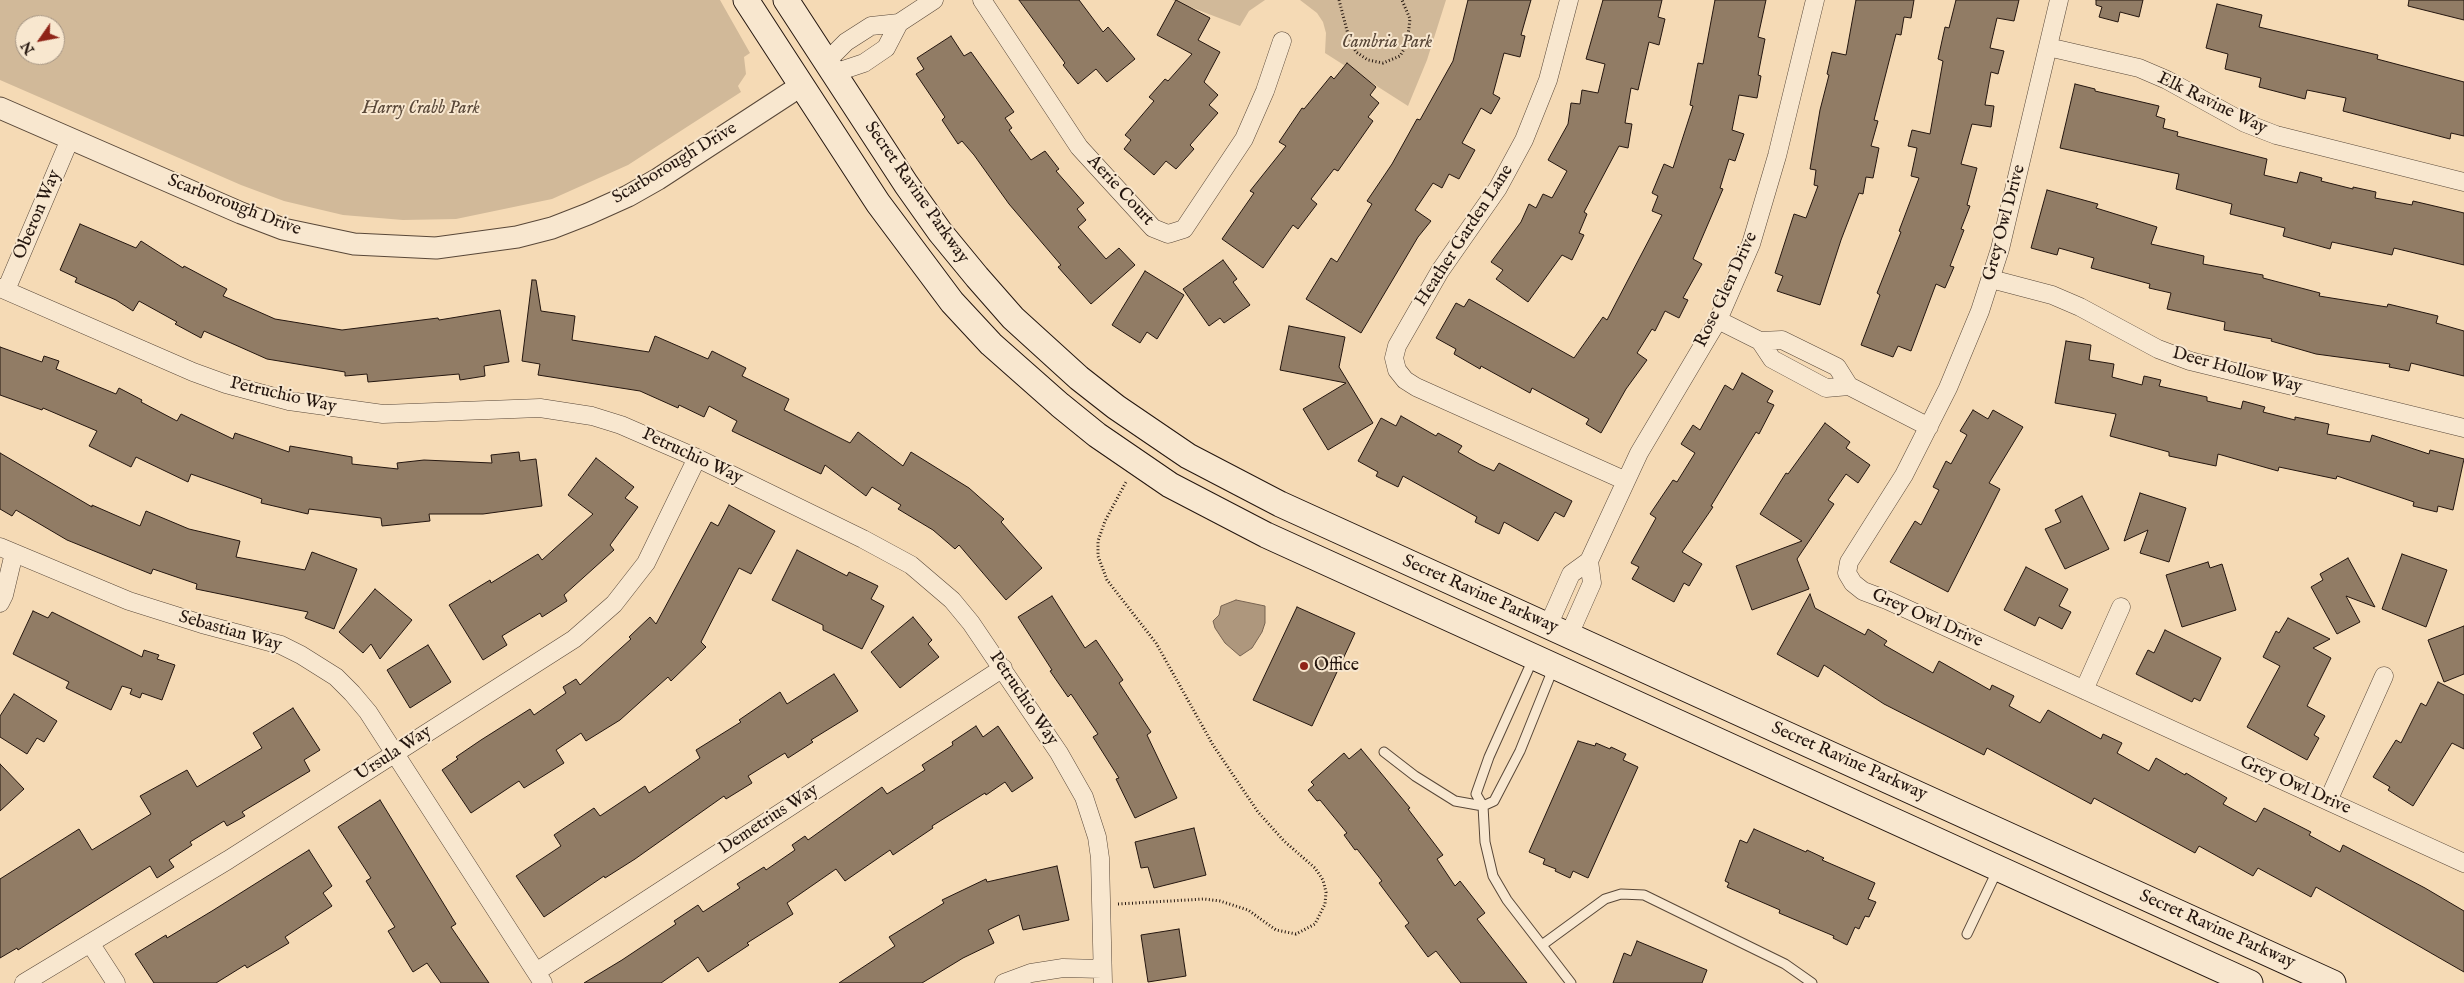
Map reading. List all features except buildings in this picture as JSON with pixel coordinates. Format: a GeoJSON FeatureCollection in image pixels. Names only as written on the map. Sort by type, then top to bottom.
{"type":"FeatureCollection","features":[{"type":"Feature","properties":{"kind":"main road","name":"Secret Ravine Parkway"},"geometry":{"type":"LineString","coordinates":[[746,0],[878,203],[952,302],[991,344],[1031,381],[1097,435],[1137,463],[1178,489],[1266,535],[2244,982]]}},
{"type":"Feature","properties":{"kind":"main road","name":"Secret Ravine Parkway"},"geometry":{"type":"LineString","coordinates":[[786,0],[928,216],[1013,318],[1045,348],[1116,407],[1188,456],[1232,481],[2333,983]]}},
{"type":"Feature","properties":{"kind":"main road"},"geometry":{"type":"LineString","coordinates":[[802,85],[830,68]]}},
{"type":"Feature","properties":{"kind":"main road"},"geometry":{"type":"LineString","coordinates":[[1544,662],[1558,630]]}},
{"type":"Feature","properties":{"kind":"street"},"geometry":{"type":"LineString","coordinates":[[830,68],[846,42],[871,26],[899,23],[934,0]]}},
{"type":"Feature","properties":{"kind":"street","name":"Aerie Court"},"geometry":{"type":"LineString","coordinates":[[982,0],[1079,147],[1153,228],[1168,234],[1184,229],[1244,139],[1265,92],[1282,42]]}},
{"type":"Feature","properties":{"kind":"street","name":"Heather Garden Lane"},"geometry":{"type":"LineString","coordinates":[[1569,0],[1548,80],[1524,140],[1498,188],[1429,289],[1398,346],[1394,358],[1397,370],[1405,380],[1416,387],[1626,480]]}},
{"type":"Feature","properties":{"kind":"street","name":"Rose Glen Drive"},"geometry":{"type":"LineString","coordinates":[[1558,630],[1571,574],[1589,561],[1639,453],[1718,320],[1751,244],[1765,201],[1815,0]]}},
{"type":"Feature","properties":{"kind":"street","name":"Grey Owl Drive"},"geometry":{"type":"LineString","coordinates":[[2060,0],[1991,279],[1964,352],[1929,427],[1882,514],[1849,562],[1847,573],[1853,583],[1863,591],[1887,600],[2464,863]]}},
{"type":"Feature","properties":{"kind":"street"},"geometry":{"type":"LineString","coordinates":[[830,68],[864,63],[886,48],[899,23]]}},
{"type":"Feature","properties":{"kind":"street","name":"Elk Ravine Way"},"geometry":{"type":"LineString","coordinates":[[2048,47],[2139,68],[2167,80],[2245,123],[2276,136],[2464,182]]}},
{"type":"Feature","properties":{"kind":"street","name":"Scarborough Drive"},"geometry":{"type":"LineString","coordinates":[[0,108],[282,229],[354,244],[436,248],[517,237],[552,228],[604,207],[658,179],[802,85]]}},
{"type":"Feature","properties":{"kind":"street","name":"Oberon Way"},"geometry":{"type":"LineString","coordinates":[[3,289],[70,139]]}},
{"type":"Feature","properties":{"kind":"street","name":"Deer Hollow Way"},"geometry":{"type":"LineString","coordinates":[[1991,279],[2052,295],[2080,307],[2158,349],[2190,361],[2464,428]]}},
{"type":"Feature","properties":{"kind":"street","name":"Petruchio Way"},"geometry":{"type":"LineString","coordinates":[[3,289],[193,372],[264,395],[322,407],[383,414],[421,414],[503,408],[564,411],[621,425],[697,458],[863,539],[911,565],[952,600],[1003,668],[1059,753],[1084,797],[1098,844],[1103,904],[1102,976]]}},
{"type":"Feature","properties":{"kind":"street"},"geometry":{"type":"LineString","coordinates":[[1718,320],[1760,341],[1782,340],[1837,368],[1849,386],[1929,427]]}},
{"type":"Feature","properties":{"kind":"street"},"geometry":{"type":"LineString","coordinates":[[1760,341],[1772,360],[1826,388],[1849,386]]}},
{"type":"Feature","properties":{"kind":"street"},"geometry":{"type":"LineString","coordinates":[[1795,371],[1805,352]]}},
{"type":"Feature","properties":{"kind":"street","name":"Ursula Way"},"geometry":{"type":"LineString","coordinates":[[24,983],[228,860],[574,639],[614,604],[646,562],[697,458]]}},
{"type":"Feature","properties":{"kind":"street"},"geometry":{"type":"LineString","coordinates":[[0,603],[4,595],[7,550]]}},
{"type":"Feature","properties":{"kind":"street","name":"Sebastian Way"},"geometry":{"type":"LineString","coordinates":[[7,550],[129,601],[202,624],[260,638],[301,655],[336,677],[352,692],[394,754],[539,978]]}},
{"type":"Feature","properties":{"kind":"street"},"geometry":{"type":"LineString","coordinates":[[2084,690],[2121,607]]}},
{"type":"Feature","properties":{"kind":"street","name":"Demetrius Way"},"geometry":{"type":"LineString","coordinates":[[539,978],[1003,668]]}},
{"type":"Feature","properties":{"kind":"street"},"geometry":{"type":"LineString","coordinates":[[2328,801],[2384,676]]}},
{"type":"Feature","properties":{"kind":"street"},"geometry":{"type":"LineString","coordinates":[[90,943],[116,983]]}},
{"type":"Feature","properties":{"kind":"street"},"geometry":{"type":"LineString","coordinates":[[1004,983],[1032,973],[1063,968],[1102,976]]}},
{"type":"Feature","properties":{"kind":"lane"},"geometry":{"type":"LineString","coordinates":[[1544,662],[1489,757],[1476,794],[1483,806],[1485,842],[1493,876],[1507,900],[1571,983]]}},
{"type":"Feature","properties":{"kind":"lane"},"geometry":{"type":"LineString","coordinates":[[1384,752],[1414,776],[1455,801],[1483,806],[1494,801],[1516,760],[1544,662]]}},
{"type":"Feature","properties":{"kind":"lane"},"geometry":{"type":"LineString","coordinates":[[1967,934],[1998,868]]}},
{"type":"Feature","properties":{"kind":"lane"},"geometry":{"type":"LineString","coordinates":[[1542,945],[1605,900],[1621,894],[1644,895],[1785,964],[1812,983]]}},
{"type":"Feature","properties":{"kind":"path"},"geometry":{"type":"LineString","coordinates":[[1338,0],[1349,38],[1356,52],[1368,60],[1383,62],[1400,56],[1407,44],[1410,19],[1402,0]]}},
{"type":"Feature","properties":{"kind":"path"},"geometry":{"type":"LineString","coordinates":[[1103,904],[1204,899],[1220,901],[1248,910],[1276,930],[1296,934],[1308,930],[1315,924],[1325,904],[1326,892],[1315,868],[1284,842],[1258,812],[1213,745],[1156,643],[1124,603],[1102,569],[1098,556],[1098,541],[1137,463]]}},
{"type":"Feature","properties":{"kind":"green space","name":"Harry Crabb Park"},"geometry":{"type":"Polygon","coordinates":[[[0,0],[720,0],[750,53],[744,57],[746,74],[738,86],[741,92],[628,165],[552,199],[456,219],[403,220],[343,215],[284,201],[241,185],[0,80],[0,0]]]}},
{"type":"Feature","properties":{"kind":"green space"},"geometry":{"type":"Polygon","coordinates":[[[1172,0],[1265,0],[1249,11],[1240,26],[1172,0]]]}},
{"type":"Feature","properties":{"kind":"green space","name":"Cambria Park"},"geometry":{"type":"Polygon","coordinates":[[[1300,0],[1446,0],[1427,60],[1408,106],[1325,53],[1326,33],[1323,22],[1317,13],[1300,0]]]}},
{"type":"Feature","properties":{"kind":"shaded area"},"geometry":{"type":"Polygon","coordinates":[[[1236,600],[1265,606],[1265,623],[1262,632],[1252,648],[1240,656],[1225,643],[1215,628],[1213,621],[1219,615],[1221,606],[1236,600]]]}},
{"type":"Feature","properties":{"kind":"place","name":"Office"},"geometry":{"type":"Point","coordinates":[1304,666]}}]}
